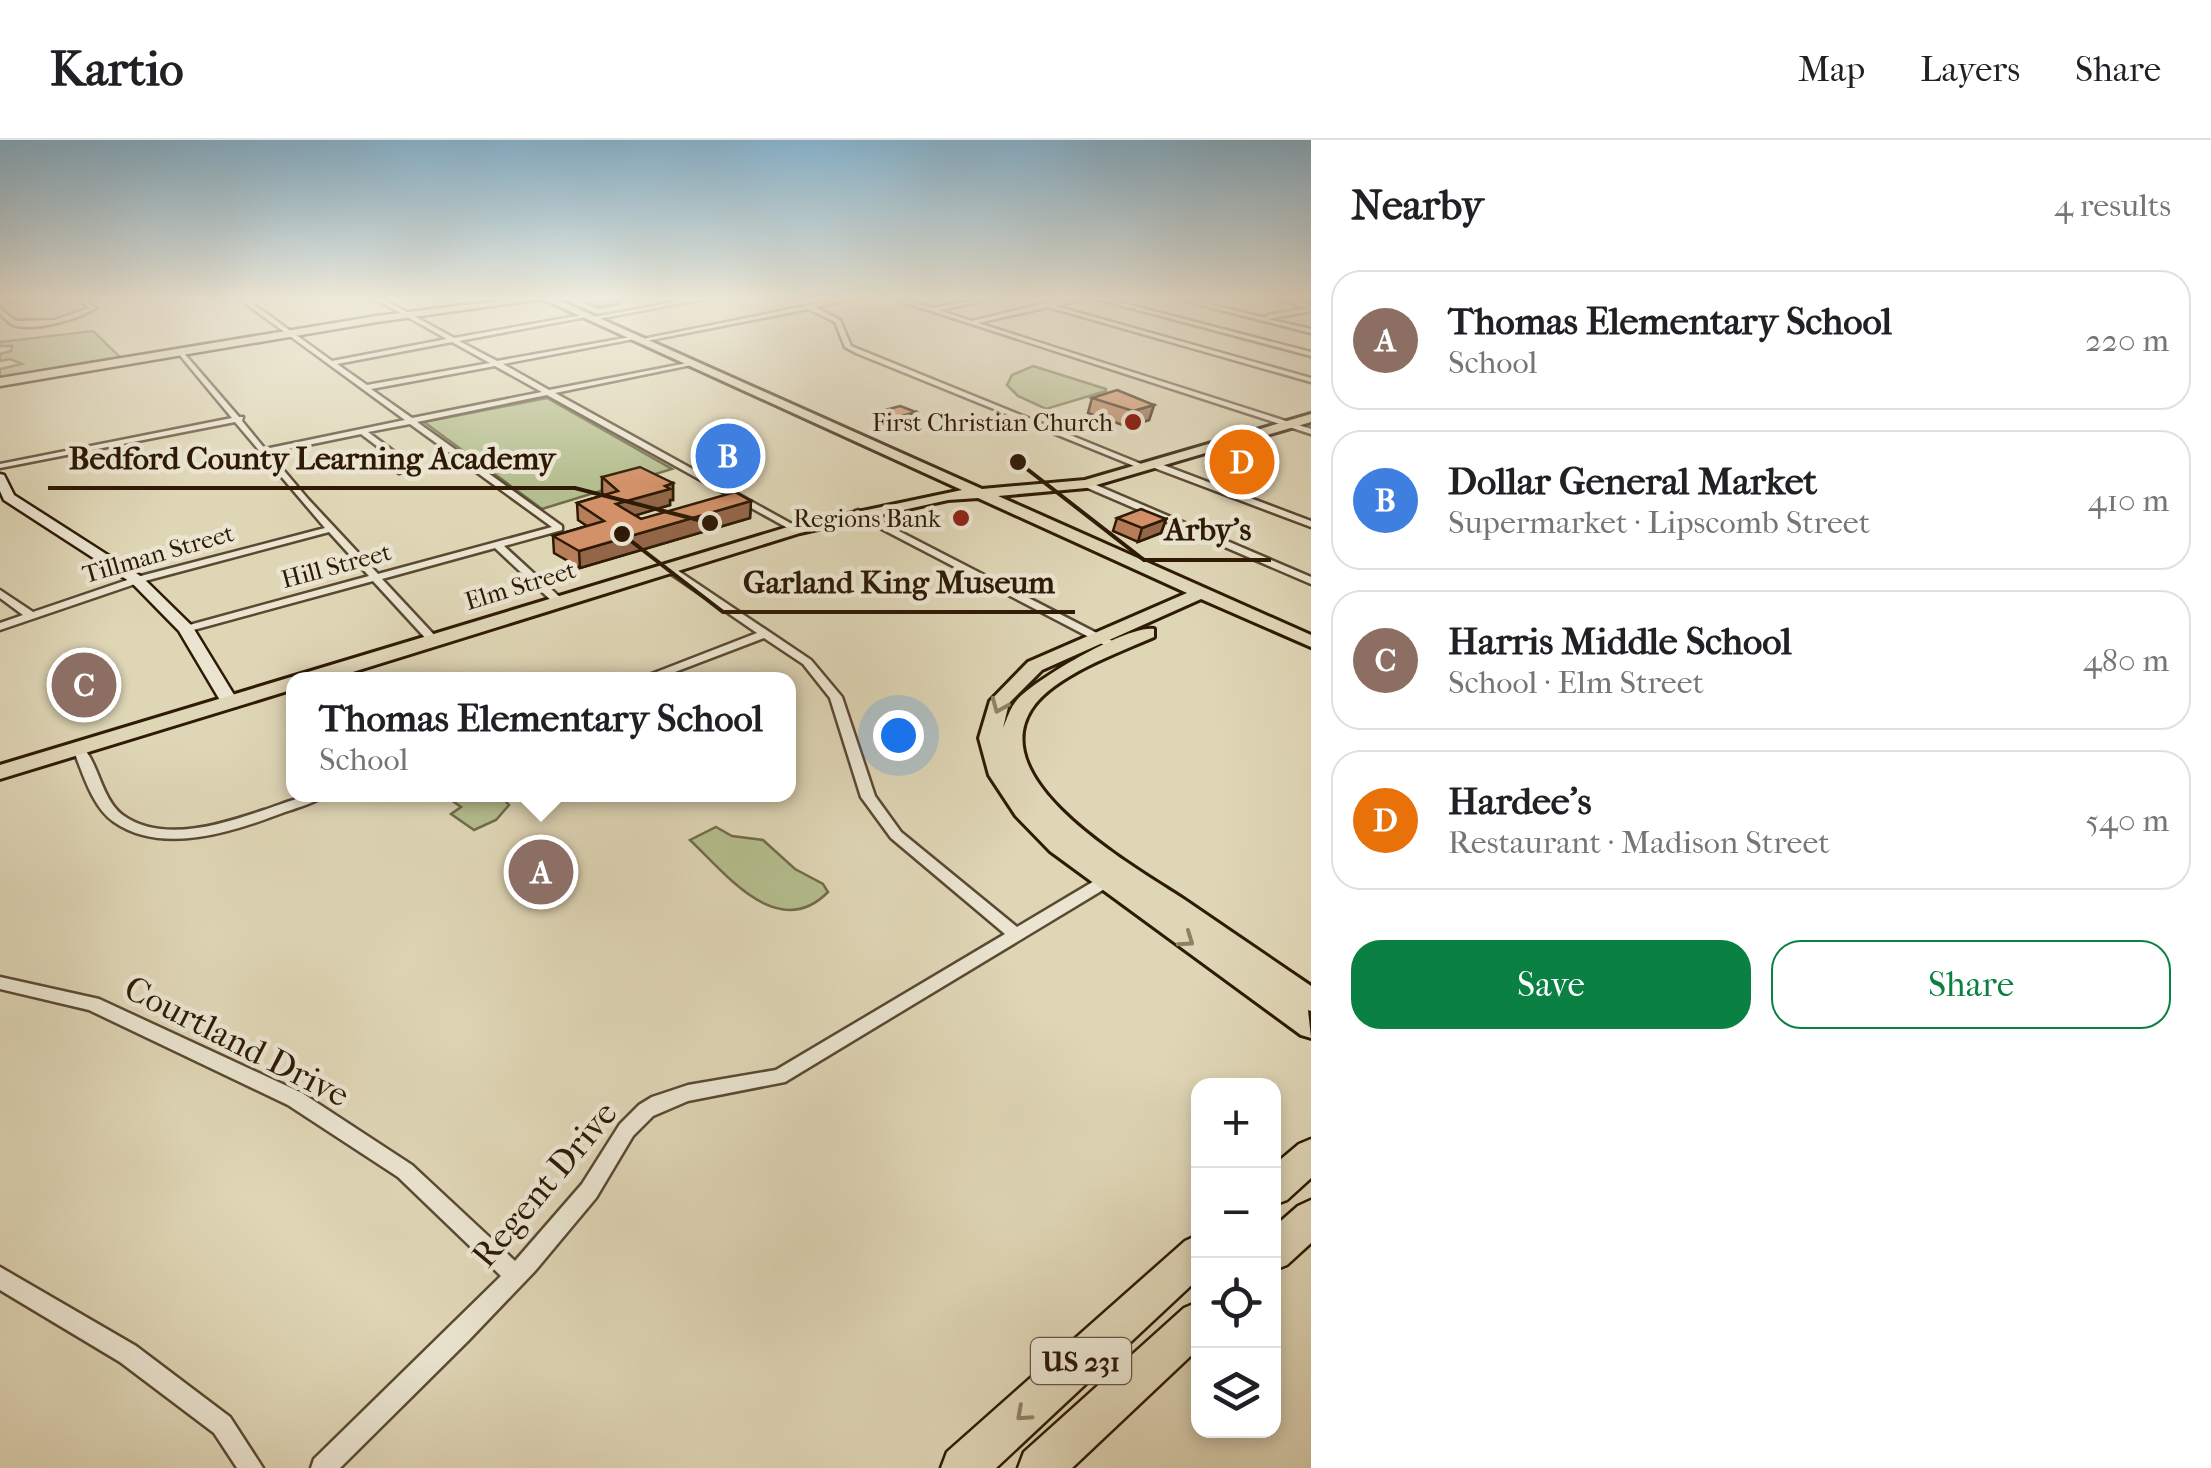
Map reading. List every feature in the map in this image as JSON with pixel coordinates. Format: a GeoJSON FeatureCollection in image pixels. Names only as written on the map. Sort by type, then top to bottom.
{"type":"FeatureCollection","features":[{"type":"Feature","properties":{"kind":"highway"},"geometry":{"type":"LineString","coordinates":[[0,382],[132,360]]}},
{"type":"Feature","properties":{"kind":"highway"},"geometry":{"type":"LineString","coordinates":[[1281,1182],[1311,1155]]}},
{"type":"Feature","properties":{"kind":"highway"},"geometry":{"type":"LineString","coordinates":[[1281,1246],[1311,1218]]}},
{"type":"Feature","properties":{"kind":"highway","name":"US 231"},"geometry":{"type":"LineString","coordinates":[[963,1468],[1194,1258]]}},
{"type":"Feature","properties":{"kind":"highway","name":"US 231"},"geometry":{"type":"LineString","coordinates":[[1040,1468],[1191,1328]]}},
{"type":"Feature","properties":{"kind":"main road"},"geometry":{"type":"LineString","coordinates":[[684,360],[1311,642]]}},
{"type":"Feature","properties":{"kind":"main road","name":"Elm Street"},"geometry":{"type":"LineString","coordinates":[[331,672],[796,529],[948,496],[1086,484],[1311,418]]}},
{"type":"Feature","properties":{"kind":"main road"},"geometry":{"type":"LineString","coordinates":[[1210,597],[1018,678],[999,700],[990,728],[992,752],[1012,798],[1050,840],[1311,1000]]}},
{"type":"Feature","properties":{"kind":"main road"},"geometry":{"type":"LineString","coordinates":[[0,772],[286,685]]}},
{"type":"Feature","properties":{"kind":"main road"},"geometry":{"type":"LineString","coordinates":[[1114,877],[1311,1027]]}},
{"type":"Feature","properties":{"kind":"street"},"geometry":{"type":"LineString","coordinates":[[187,360],[331,529],[433,640]]}},
{"type":"Feature","properties":{"kind":"street"},"geometry":{"type":"LineString","coordinates":[[328,360],[414,420]]}},
{"type":"Feature","properties":{"kind":"street"},"geometry":{"type":"LineString","coordinates":[[332,363],[348,360]]}},
{"type":"Feature","properties":{"kind":"street"},"geometry":{"type":"LineString","coordinates":[[489,360],[796,529]]}},
{"type":"Feature","properties":{"kind":"street"},"geometry":{"type":"LineString","coordinates":[[369,388],[519,360]]}},
{"type":"Feature","properties":{"kind":"street"},"geometry":{"type":"LineString","coordinates":[[878,360],[1151,467],[1311,524]]}},
{"type":"Feature","properties":{"kind":"street"},"geometry":{"type":"LineString","coordinates":[[1087,360],[1311,432]]}},
{"type":"Feature","properties":{"kind":"street"},"geometry":{"type":"LineString","coordinates":[[1239,360],[1311,380]]}},
{"type":"Feature","properties":{"kind":"street"},"geometry":{"type":"LineString","coordinates":[[266,451],[691,363]]}},
{"type":"Feature","properties":{"kind":"street"},"geometry":{"type":"LineString","coordinates":[[0,466],[240,419]]}},
{"type":"Feature","properties":{"kind":"street","name":"Hill Street"},"geometry":{"type":"LineString","coordinates":[[186,629],[559,528],[414,420]]}},
{"type":"Feature","properties":{"kind":"street"},"geometry":{"type":"LineString","coordinates":[[362,431],[408,465],[398,470]]}},
{"type":"Feature","properties":{"kind":"street"},"geometry":{"type":"LineString","coordinates":[[0,478],[5,498],[137,580],[186,629],[230,702]]}},
{"type":"Feature","properties":{"kind":"street"},"geometry":{"type":"LineString","coordinates":[[1086,484],[1311,581]]}},
{"type":"Feature","properties":{"kind":"street"},"geometry":{"type":"LineString","coordinates":[[858,514],[1107,642]]}},
{"type":"Feature","properties":{"kind":"street","name":"Tillman Street"},"geometry":{"type":"LineString","coordinates":[[0,627],[137,580],[331,529]]}},
{"type":"Feature","properties":{"kind":"street"},"geometry":{"type":"LineString","coordinates":[[497,545],[559,602]]}},
{"type":"Feature","properties":{"kind":"street"},"geometry":{"type":"LineString","coordinates":[[668,567],[807,662],[836,698],[868,796],[896,835],[1016,935]]}},
{"type":"Feature","properties":{"kind":"street"},"geometry":{"type":"LineString","coordinates":[[0,593],[31,616]]}},
{"type":"Feature","properties":{"kind":"street"},"geometry":{"type":"LineString","coordinates":[[663,672],[764,634]]}},
{"type":"Feature","properties":{"kind":"street"},"geometry":{"type":"LineString","coordinates":[[79,749],[116,818],[140,830],[189,833],[224,829],[299,802]]}},
{"type":"Feature","properties":{"kind":"street","name":"Regent Drive"},"geometry":{"type":"LineString","coordinates":[[322,1468],[514,1274],[591,1188],[616,1140],[657,1104],[716,1087],[779,1077],[1114,877]]}},
{"type":"Feature","properties":{"kind":"street","name":"Courtland Drive"},"geometry":{"type":"LineString","coordinates":[[0,983],[93,1004],[295,1098],[405,1171],[514,1274]]}},
{"type":"Feature","properties":{"kind":"street"},"geometry":{"type":"LineString","coordinates":[[0,1278],[128,1354],[222,1425],[251,1468]]}},
{"type":"Feature","properties":{"kind":"green space"},"geometry":{"type":"Polygon","coordinates":[[[12,360],[103,360],[0,378],[0,369],[22,364],[12,360]]]}},
{"type":"Feature","properties":{"kind":"green space"},"geometry":{"type":"Polygon","coordinates":[[[1033,366],[1106,391],[1046,409],[1018,396],[1007,385],[1012,375],[1033,366]]]}},
{"type":"Feature","properties":{"kind":"green space"},"geometry":{"type":"Polygon","coordinates":[[[547,398],[672,469],[542,509],[424,422],[547,398]]]}},
{"type":"Feature","properties":{"kind":"green space"},"geometry":{"type":"Polygon","coordinates":[[[454,802],[509,805],[496,820],[474,830],[451,814],[461,807],[454,802]]]}},
{"type":"Feature","properties":{"kind":"green space"},"geometry":{"type":"Polygon","coordinates":[[[716,827],[732,836],[763,840],[795,869],[823,884],[828,892],[809,906],[790,910],[753,898],[690,840],[716,827]]]}},
{"type":"Feature","properties":{"kind":"building"},"geometry":{"type":"Polygon","coordinates":[[[1117,390],[1154,405],[1133,411],[1092,398],[1117,390]]]}},
{"type":"Feature","properties":{"kind":"building"},"geometry":{"type":"Polygon","coordinates":[[[900,406],[916,412],[894,418],[878,412],[900,406]]]}},
{"type":"Feature","properties":{"kind":"building"},"geometry":{"type":"Polygon","coordinates":[[[640,467],[673,483],[665,486],[670,489],[616,504],[641,519],[735,492],[751,501],[579,551],[553,536],[604,521],[577,503],[618,491],[602,477],[640,467]]]}},
{"type":"Feature","properties":{"kind":"building"},"geometry":{"type":"Polygon","coordinates":[[[1141,509],[1166,519],[1142,528],[1117,518],[1141,509]]]}},
{"type":"Feature","properties":{"kind":"place","name":"First Christian Church"},"geometry":{"type":"Point","coordinates":[1133,422]}},
{"type":"Feature","properties":{"kind":"place","name":"Dollar General Market"},"geometry":{"type":"Point","coordinates":[728,456]}},
{"type":"Feature","properties":{"kind":"place","name":"Arby's"},"geometry":{"type":"Point","coordinates":[1018,462]}},
{"type":"Feature","properties":{"kind":"place","name":"Hardee's"},"geometry":{"type":"Point","coordinates":[1242,462]}},
{"type":"Feature","properties":{"kind":"place","name":"Regions Bank"},"geometry":{"type":"Point","coordinates":[961,518]}},
{"type":"Feature","properties":{"kind":"place","name":"Bedford County Learning Academy"},"geometry":{"type":"Point","coordinates":[710,523]}},
{"type":"Feature","properties":{"kind":"place","name":"Garland King Museum"},"geometry":{"type":"Point","coordinates":[622,534]}},
{"type":"Feature","properties":{"kind":"place","name":"Harris Middle School"},"geometry":{"type":"Point","coordinates":[84,685]}},
{"type":"Feature","properties":{"kind":"place","name":"Thomas Elementary School"},"geometry":{"type":"Point","coordinates":[541,872]}}]}
